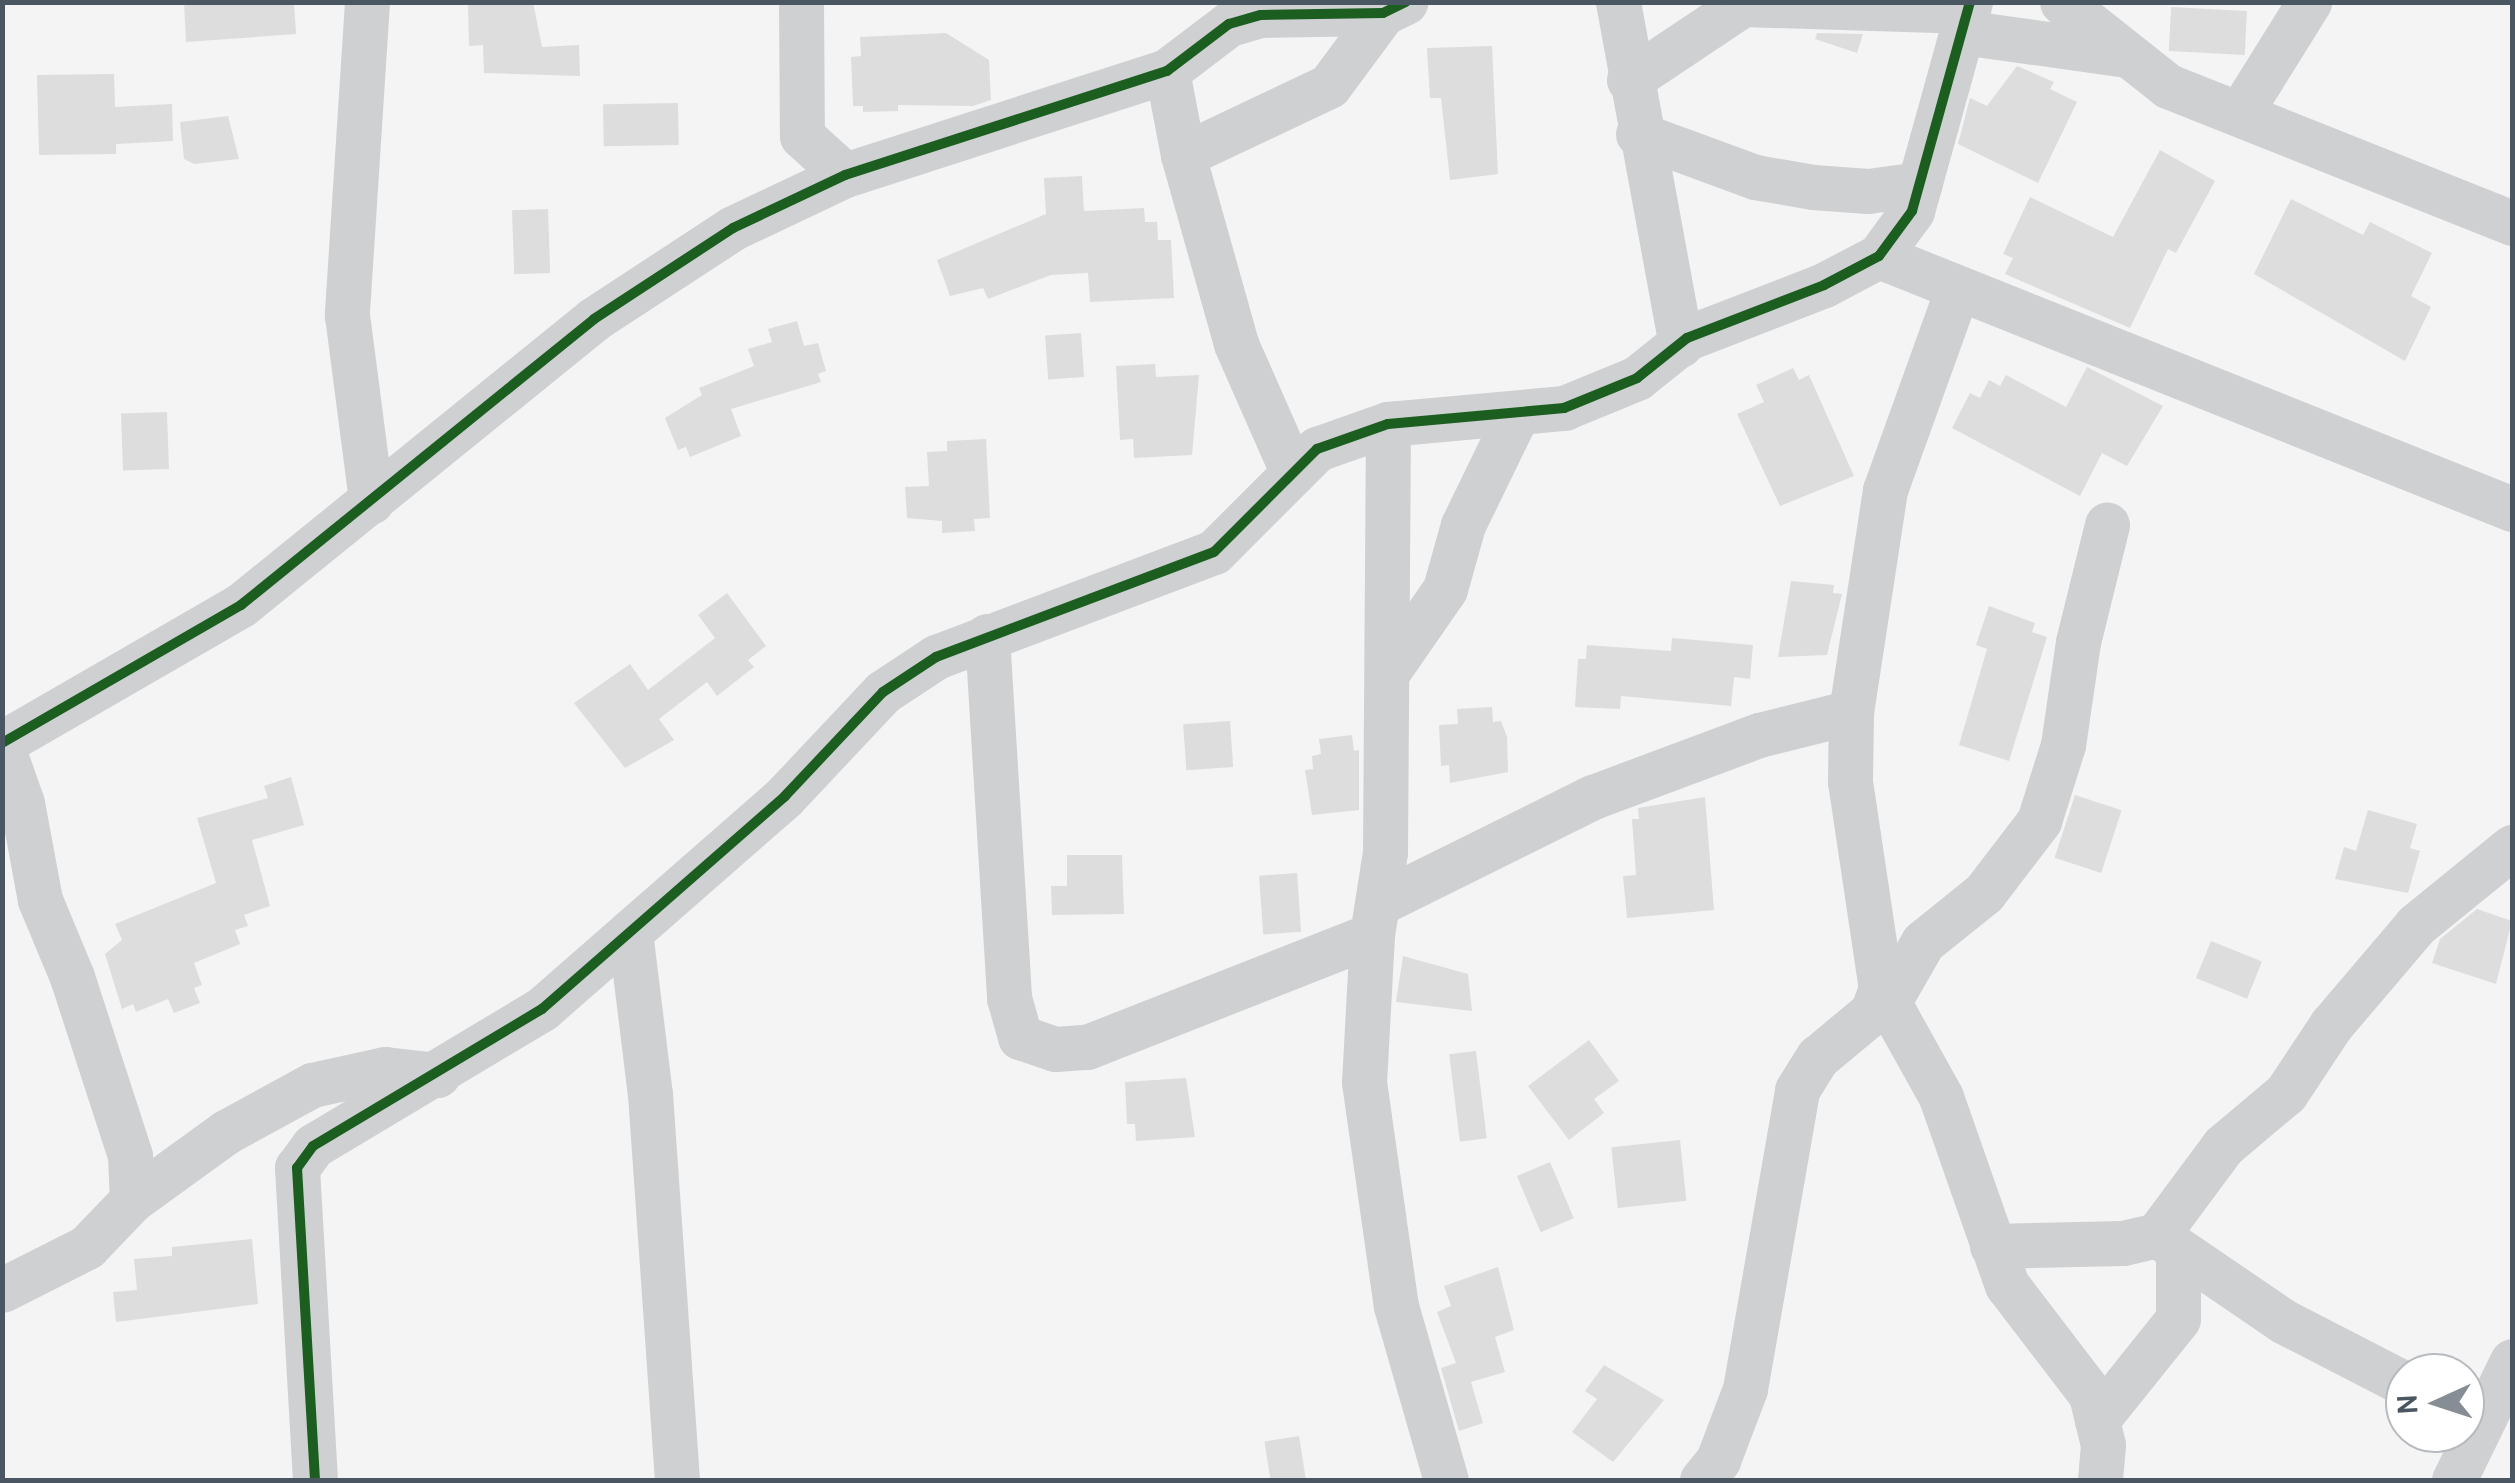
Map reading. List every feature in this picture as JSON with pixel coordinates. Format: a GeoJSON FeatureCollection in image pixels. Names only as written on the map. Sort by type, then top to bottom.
{"type":"FeatureCollection","features":[{"type":"Feature","properties":{"kind":"street"},"geometry":{"type":"LineString","coordinates":[[367,2],[347,316],[371,501]]}},
{"type":"Feature","properties":{"kind":"street"},"geometry":{"type":"LineString","coordinates":[[801,2],[802,136],[845,175]]}},
{"type":"Feature","properties":{"kind":"street"},"geometry":{"type":"LineString","coordinates":[[1618,2],[1638,134],[1681,344]]}},
{"type":"Feature","properties":{"kind":"street"},"geometry":{"type":"LineString","coordinates":[[2062,2],[2168,86],[2512,222]]}},
{"type":"Feature","properties":{"kind":"street"},"geometry":{"type":"LineString","coordinates":[[2240,113],[2309,2]]}},
{"type":"Feature","properties":{"kind":"street"},"geometry":{"type":"LineString","coordinates":[[1629,80],[1744,4],[1967,15],[2130,55]]}},
{"type":"Feature","properties":{"kind":"street"},"geometry":{"type":"LineString","coordinates":[[132,1200],[130,1156],[72,977],[40,900],[22,802],[2,744],[241,605],[594,319],[733,228],[845,175],[1167,71],[1228,24],[1261,14],[1395,8]]}},
{"type":"Feature","properties":{"kind":"street"},"geometry":{"type":"LineString","coordinates":[[1182,155],[1329,86],[1395,8]]}},
{"type":"Feature","properties":{"kind":"street"},"geometry":{"type":"LineString","coordinates":[[314,1480],[297,1168],[313,1146],[542,1010],[785,796],[883,692],[936,657],[1214,552],[1318,449],[1388,424],[1564,408],[1637,378],[1681,344],[1879,256],[1912,211],[1967,15]]}},
{"type":"Feature","properties":{"kind":"street"},"geometry":{"type":"LineString","coordinates":[[1167,71],[1182,155],[1236,344],[1262,414],[1293,473]]}},
{"type":"Feature","properties":{"kind":"street"},"geometry":{"type":"LineString","coordinates":[[1638,134],[1755,177],[1868,191],[1920,184]]}},
{"type":"Feature","properties":{"kind":"street"},"geometry":{"type":"LineString","coordinates":[[1879,256],[2512,510]]}},
{"type":"Feature","properties":{"kind":"street"},"geometry":{"type":"LineString","coordinates":[[1957,290],[1885,490],[1851,712],[1854,819],[1875,920],[1884,996],[1941,1097],[2007,1285],[2091,1395],[2097,1420],[2100,1480]]}},
{"type":"Feature","properties":{"kind":"street"},"geometry":{"type":"LineString","coordinates":[[1389,670],[1445,590],[1463,525],[1517,414]]}},
{"type":"Feature","properties":{"kind":"street"},"geometry":{"type":"LineString","coordinates":[[1388,424],[1389,670],[1367,1100],[1396,1306],[1446,1480]]}},
{"type":"Feature","properties":{"kind":"street"},"geometry":{"type":"LineString","coordinates":[[1702,1480],[1718,1460],[1745,1388],[1797,1090],[1818,1058],[1872,1012],[1923,942],[1984,893],[2039,821],[2063,745],[2078,642],[2107,525]]}},
{"type":"Feature","properties":{"kind":"street"},"geometry":{"type":"LineString","coordinates":[[987,636],[1009,998],[1020,1037],[1044,1047],[1087,1047],[1375,919],[1593,797],[1758,735],[1851,712]]}},
{"type":"Feature","properties":{"kind":"street"},"geometry":{"type":"LineString","coordinates":[[2097,1420],[2178,1319],[2168,1243],[2223,1146],[2286,1093],[2331,1025],[2416,925],[2512,847]]}},
{"type":"Feature","properties":{"kind":"street"},"geometry":{"type":"LineString","coordinates":[[630,932],[650,1094],[678,1480]]}},
{"type":"Feature","properties":{"kind":"street"},"geometry":{"type":"LineString","coordinates":[[2,1290],[87,1247],[132,1200],[226,1132],[312,1085],[385,1069],[438,1075]]}},
{"type":"Feature","properties":{"kind":"street"},"geometry":{"type":"LineString","coordinates":[[1992,1246],[2168,1243],[2283,1321],[2385,1374]]}},
{"type":"Feature","properties":{"kind":"street"},"geometry":{"type":"LineString","coordinates":[[2485,1402],[2512,1362]]}},
{"type":"Feature","properties":{"kind":"street"},"geometry":{"type":"LineString","coordinates":[[2455,1480],[2464,1453]]}},
{"type":"Feature","properties":{"kind":"building"},"geometry":{"type":"Polygon","coordinates":[[[184,2],[294,2],[296,34],[186,42],[184,2]]]}},
{"type":"Feature","properties":{"kind":"building"},"geometry":{"type":"Polygon","coordinates":[[[468,2],[533,2],[542,47],[579,45],[580,76],[484,73],[483,45],[469,46],[468,2]]]}},
{"type":"Feature","properties":{"kind":"building"},"geometry":{"type":"Polygon","coordinates":[[[2171,7],[2247,11],[2245,55],[2169,51],[2171,7]]]}},
{"type":"Feature","properties":{"kind":"building"},"geometry":{"type":"Polygon","coordinates":[[[946,33],[989,60],[991,100],[973,106],[898,105],[898,111],[863,112],[863,106],[853,106],[851,57],[861,56],[860,37],[946,33]]]}},
{"type":"Feature","properties":{"kind":"building"},"geometry":{"type":"Polygon","coordinates":[[[1817,33],[1863,34],[1857,53],[1815,39],[1817,33]]]}},
{"type":"Feature","properties":{"kind":"building"},"geometry":{"type":"Polygon","coordinates":[[[1492,46],[1498,174],[1450,180],[1441,98],[1430,98],[1427,48],[1492,46]]]}},
{"type":"Feature","properties":{"kind":"building"},"geometry":{"type":"Polygon","coordinates":[[[2017,66],[2054,82],[2050,89],[2077,102],[2038,183],[1958,144],[1970,98],[1987,106],[2017,66]]]}},
{"type":"Feature","properties":{"kind":"building"},"geometry":{"type":"Polygon","coordinates":[[[114,74],[115,107],[172,104],[173,141],[116,144],[116,154],[39,155],[37,75],[114,74]]]}},
{"type":"Feature","properties":{"kind":"building"},"geometry":{"type":"Polygon","coordinates":[[[678,103],[679,145],[604,146],[603,104],[678,103]]]}},
{"type":"Feature","properties":{"kind":"building"},"geometry":{"type":"Polygon","coordinates":[[[228,116],[239,159],[194,164],[184,159],[180,122],[228,116]]]}},
{"type":"Feature","properties":{"kind":"building"},"geometry":{"type":"Polygon","coordinates":[[[2160,150],[2215,181],[2176,253],[2168,249],[2130,328],[2005,274],[2013,258],[2003,254],[2030,197],[2113,237],[2160,150]]]}},
{"type":"Feature","properties":{"kind":"building"},"geometry":{"type":"Polygon","coordinates":[[[1082,176],[1084,211],[1144,208],[1145,222],[1157,222],[1158,240],[1171,240],[1174,298],[1090,302],[1088,273],[1051,275],[988,299],[983,288],[950,296],[937,260],[1046,214],[1044,178],[1082,176]]]}},
{"type":"Feature","properties":{"kind":"building"},"geometry":{"type":"Polygon","coordinates":[[[2291,199],[2363,235],[2370,222],[2432,253],[2411,296],[2431,307],[2405,361],[2254,274],[2291,199]]]}},
{"type":"Feature","properties":{"kind":"building"},"geometry":{"type":"Polygon","coordinates":[[[548,209],[550,273],[514,274],[512,210],[548,209]]]}},
{"type":"Feature","properties":{"kind":"building"},"geometry":{"type":"Polygon","coordinates":[[[797,321],[804,346],[818,343],[826,371],[818,374],[821,382],[731,409],[741,436],[690,457],[686,447],[678,450],[665,418],[702,395],[699,388],[754,366],[748,349],[772,342],[768,329],[797,321]]]}},
{"type":"Feature","properties":{"kind":"building"},"geometry":{"type":"Polygon","coordinates":[[[1081,333],[1084,377],[1048,379],[1045,336],[1081,333]]]}},
{"type":"Feature","properties":{"kind":"building"},"geometry":{"type":"Polygon","coordinates":[[[1155,364],[1156,377],[1199,375],[1192,455],[1134,458],[1133,439],[1120,440],[1116,366],[1155,364]]]}},
{"type":"Feature","properties":{"kind":"building"},"geometry":{"type":"Polygon","coordinates":[[[2087,367],[2163,406],[2127,466],[2102,453],[2080,496],[1952,428],[1970,393],[1980,398],[1989,380],[2000,386],[2006,375],[2066,407],[2087,367]]]}},
{"type":"Feature","properties":{"kind":"building"},"geometry":{"type":"Polygon","coordinates":[[[1793,368],[1799,380],[1809,375],[1854,476],[1780,506],[1737,414],[1764,402],[1756,385],[1793,368]]]}},
{"type":"Feature","properties":{"kind":"building"},"geometry":{"type":"Polygon","coordinates":[[[167,412],[169,469],[123,471],[121,414],[167,412]]]}},
{"type":"Feature","properties":{"kind":"building"},"geometry":{"type":"Polygon","coordinates":[[[986,439],[990,518],[974,519],[975,531],[942,533],[942,521],[907,518],[905,487],[929,486],[927,452],[947,451],[947,441],[986,439]]]}},
{"type":"Feature","properties":{"kind":"building"},"geometry":{"type":"Polygon","coordinates":[[[1791,581],[1834,585],[1833,593],[1842,594],[1827,655],[1778,657],[1791,581]]]}},
{"type":"Feature","properties":{"kind":"building"},"geometry":{"type":"Polygon","coordinates":[[[727,593],[766,646],[748,660],[754,667],[717,696],[707,682],[659,719],[674,740],[625,768],[574,703],[630,664],[648,690],[715,638],[698,615],[727,593]]]}},
{"type":"Feature","properties":{"kind":"building"},"geometry":{"type":"Polygon","coordinates":[[[1989,606],[2035,623],[2032,632],[2047,637],[2009,761],[1959,745],[1987,649],[1976,645],[1989,606]]]}},
{"type":"Feature","properties":{"kind":"building"},"geometry":{"type":"Polygon","coordinates":[[[1672,638],[1753,645],[1750,679],[1734,677],[1731,706],[1621,696],[1620,709],[1575,707],[1578,659],[1586,659],[1587,645],[1671,651],[1672,638]]]}},
{"type":"Feature","properties":{"kind":"building"},"geometry":{"type":"Polygon","coordinates":[[[1492,707],[1493,722],[1501,721],[1507,737],[1508,772],[1450,783],[1449,765],[1441,766],[1439,725],[1458,724],[1457,709],[1492,707]]]}},
{"type":"Feature","properties":{"kind":"building"},"geometry":{"type":"Polygon","coordinates":[[[1230,721],[1233,767],[1186,770],[1183,724],[1230,721]]]}},
{"type":"Feature","properties":{"kind":"building"},"geometry":{"type":"Polygon","coordinates":[[[1352,735],[1354,751],[1359,750],[1359,810],[1312,815],[1305,770],[1313,769],[1312,756],[1321,754],[1319,739],[1352,735]]]}},
{"type":"Feature","properties":{"kind":"building"},"geometry":{"type":"Polygon","coordinates":[[[291,777],[304,825],[252,840],[270,906],[244,915],[248,926],[235,930],[240,944],[194,963],[202,985],[194,988],[200,1003],[174,1013],[168,999],[136,1012],[133,1004],[122,1009],[105,954],[122,940],[115,924],[216,883],[197,818],[268,798],[264,786],[291,777]]]}},
{"type":"Feature","properties":{"kind":"building"},"geometry":{"type":"Polygon","coordinates":[[[2075,795],[2122,810],[2101,873],[2055,858],[2075,795]]]}},
{"type":"Feature","properties":{"kind":"building"},"geometry":{"type":"Polygon","coordinates":[[[1705,797],[1714,910],[1627,918],[1623,876],[1636,875],[1632,819],[1639,819],[1638,808],[1705,797]]]}},
{"type":"Feature","properties":{"kind":"building"},"geometry":{"type":"Polygon","coordinates":[[[2368,810],[2417,824],[2410,848],[2420,851],[2408,893],[2335,879],[2344,847],[2356,851],[2368,810]]]}},
{"type":"Feature","properties":{"kind":"building"},"geometry":{"type":"Polygon","coordinates":[[[1067,855],[1122,855],[1124,914],[1052,915],[1051,886],[1067,886],[1067,855]]]}},
{"type":"Feature","properties":{"kind":"building"},"geometry":{"type":"Polygon","coordinates":[[[1297,873],[1301,932],[1263,935],[1259,876],[1297,873]]]}},
{"type":"Feature","properties":{"kind":"building"},"geometry":{"type":"Polygon","coordinates":[[[2477,909],[2512,921],[2496,984],[2432,963],[2440,939],[2477,909]]]}},
{"type":"Feature","properties":{"kind":"building"},"geometry":{"type":"Polygon","coordinates":[[[2211,941],[2262,962],[2247,999],[2196,978],[2211,941]]]}},
{"type":"Feature","properties":{"kind":"building"},"geometry":{"type":"Polygon","coordinates":[[[1403,956],[1468,974],[1472,1011],[1396,1002],[1403,956]]]}},
{"type":"Feature","properties":{"kind":"building"},"geometry":{"type":"Polygon","coordinates":[[[1589,1040],[1619,1081],[1594,1099],[1604,1113],[1569,1140],[1528,1086],[1589,1040]]]}},
{"type":"Feature","properties":{"kind":"building"},"geometry":{"type":"Polygon","coordinates":[[[1476,1051],[1487,1138],[1460,1142],[1449,1054],[1476,1051]]]}},
{"type":"Feature","properties":{"kind":"building"},"geometry":{"type":"Polygon","coordinates":[[[1186,1078],[1195,1137],[1136,1141],[1135,1124],[1127,1124],[1125,1082],[1186,1078]]]}},
{"type":"Feature","properties":{"kind":"building"},"geometry":{"type":"Polygon","coordinates":[[[1680,1140],[1686,1201],[1618,1208],[1611,1147],[1680,1140]]]}},
{"type":"Feature","properties":{"kind":"building"},"geometry":{"type":"Polygon","coordinates":[[[1550,1162],[1574,1218],[1541,1232],[1517,1176],[1550,1162]]]}},
{"type":"Feature","properties":{"kind":"building"},"geometry":{"type":"Polygon","coordinates":[[[252,1239],[258,1304],[116,1322],[113,1292],[137,1290],[134,1259],[172,1256],[172,1247],[252,1239]]]}},
{"type":"Feature","properties":{"kind":"building"},"geometry":{"type":"Polygon","coordinates":[[[1498,1267],[1514,1330],[1495,1337],[1505,1372],[1471,1382],[1483,1423],[1459,1431],[1441,1368],[1456,1363],[1437,1312],[1451,1306],[1444,1286],[1498,1267]]]}},
{"type":"Feature","properties":{"kind":"building"},"geometry":{"type":"Polygon","coordinates":[[[1604,1365],[1664,1400],[1613,1462],[1572,1432],[1597,1399],[1585,1391],[1604,1365]]]}},
{"type":"Feature","properties":{"kind":"building"},"geometry":{"type":"Polygon","coordinates":[[[1299,1436],[1306,1480],[1271,1480],[1264,1441],[1299,1436]]]}},
{"type":"Feature","properties":{"kind":"cycle path"},"geometry":{"type":"LineString","coordinates":[[2,743],[241,605],[594,319],[733,228],[845,175],[1167,71],[1229,24],[1261,15],[1383,13],[1406,2]]}},
{"type":"Feature","properties":{"kind":"cycle path"},"geometry":{"type":"LineString","coordinates":[[315,1480],[297,1168],[313,1146],[542,1009],[785,796],[883,692],[936,657],[1214,552],[1317,449],[1388,424],[1564,408],[1637,378],[1687,338],[1824,285],[1879,256],[1912,211],[1970,2]]}}]}
